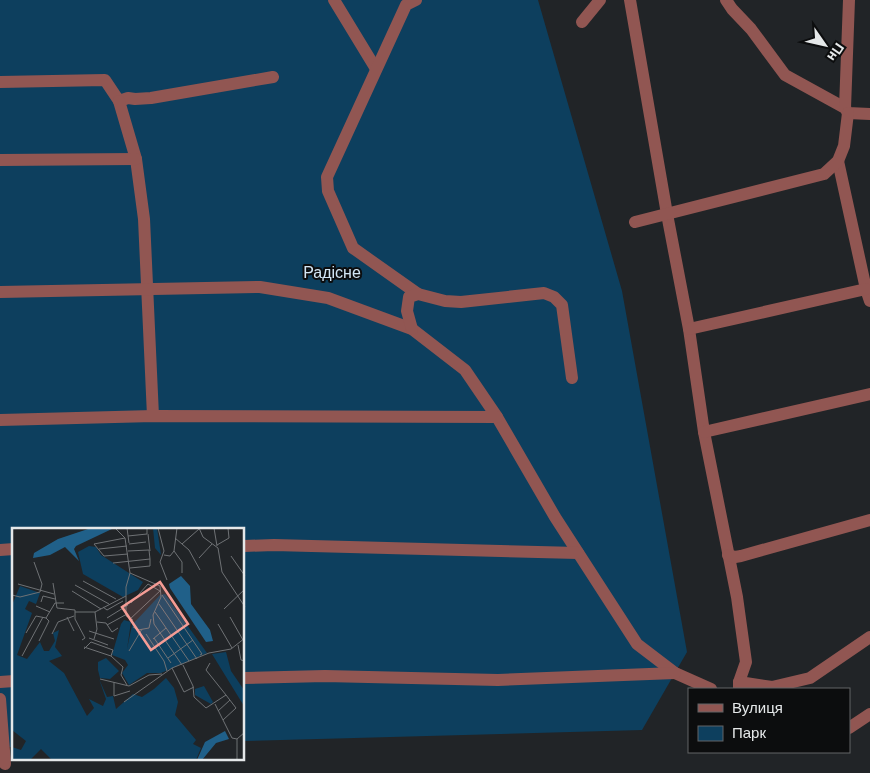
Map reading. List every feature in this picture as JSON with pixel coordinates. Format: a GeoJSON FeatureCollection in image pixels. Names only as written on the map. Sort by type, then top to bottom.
{"type":"FeatureCollection","features":[{"type":"Feature","properties":{"kind":"street"},"geometry":{"type":"LineString","coordinates":[[334,0],[376,69]]}},
{"type":"Feature","properties":{"kind":"street"},"geometry":{"type":"LineString","coordinates":[[416,0],[406,5],[376,69],[327,177],[328,191],[354,248],[418,294],[444,301],[461,302],[544,293],[554,297],[562,304],[572,378]]}},
{"type":"Feature","properties":{"kind":"street"},"geometry":{"type":"LineString","coordinates":[[582,22],[600,0]]}},
{"type":"Feature","properties":{"kind":"street"},"geometry":{"type":"LineString","coordinates":[[630,0],[689,329],[704,432],[737,597],[746,662],[739,686],[772,687],[810,678],[870,637]]}},
{"type":"Feature","properties":{"kind":"street"},"geometry":{"type":"LineString","coordinates":[[635,222],[824,174],[838,160],[844,146],[850,0]]}},
{"type":"Feature","properties":{"kind":"street"},"geometry":{"type":"LineString","coordinates":[[730,3],[785,75],[846,110],[870,114]]}},
{"type":"Feature","properties":{"kind":"street"},"geometry":{"type":"LineString","coordinates":[[119,101],[128,98],[151,98],[273,77]]}},
{"type":"Feature","properties":{"kind":"street"},"geometry":{"type":"LineString","coordinates":[[0,82],[105,80],[119,101],[136,159],[144,219],[153,416]]}},
{"type":"Feature","properties":{"kind":"street"},"geometry":{"type":"LineString","coordinates":[[0,160],[136,159]]}},
{"type":"Feature","properties":{"kind":"street"},"geometry":{"type":"LineString","coordinates":[[689,329],[868,295],[838,160]]}},
{"type":"Feature","properties":{"kind":"street"},"geometry":{"type":"LineString","coordinates":[[0,292],[260,287],[328,298],[412,329],[466,370],[497,417],[555,517],[637,644],[675,673],[709,688]]}},
{"type":"Feature","properties":{"kind":"street"},"geometry":{"type":"LineString","coordinates":[[412,329],[408,311],[409,297],[418,294]]}},
{"type":"Feature","properties":{"kind":"street"},"geometry":{"type":"LineString","coordinates":[[704,432],[870,394]]}},
{"type":"Feature","properties":{"kind":"street"},"geometry":{"type":"LineString","coordinates":[[0,420],[153,416],[497,417]]}},
{"type":"Feature","properties":{"kind":"street"},"geometry":{"type":"LineString","coordinates":[[728,555],[741,556],[870,520]]}},
{"type":"Feature","properties":{"kind":"street"},"geometry":{"type":"LineString","coordinates":[[245,546],[274,545],[578,553]]}},
{"type":"Feature","properties":{"kind":"street"},"geometry":{"type":"LineString","coordinates":[[245,678],[326,676],[498,680],[675,673]]}},
{"type":"Feature","properties":{"kind":"street"},"geometry":{"type":"LineString","coordinates":[[0,699],[4,764]]}},
{"type":"Feature","properties":{"kind":"street"},"geometry":{"type":"LineString","coordinates":[[850,727],[870,714]]}},
{"type":"Feature","properties":{"kind":"green space","name":"Радісне"},"geometry":{"type":"Polygon","coordinates":[[[0,0],[538,0],[622,291],[687,652],[642,730],[245,741],[245,528],[12,528],[12,747],[0,747],[0,0]]]}}]}
